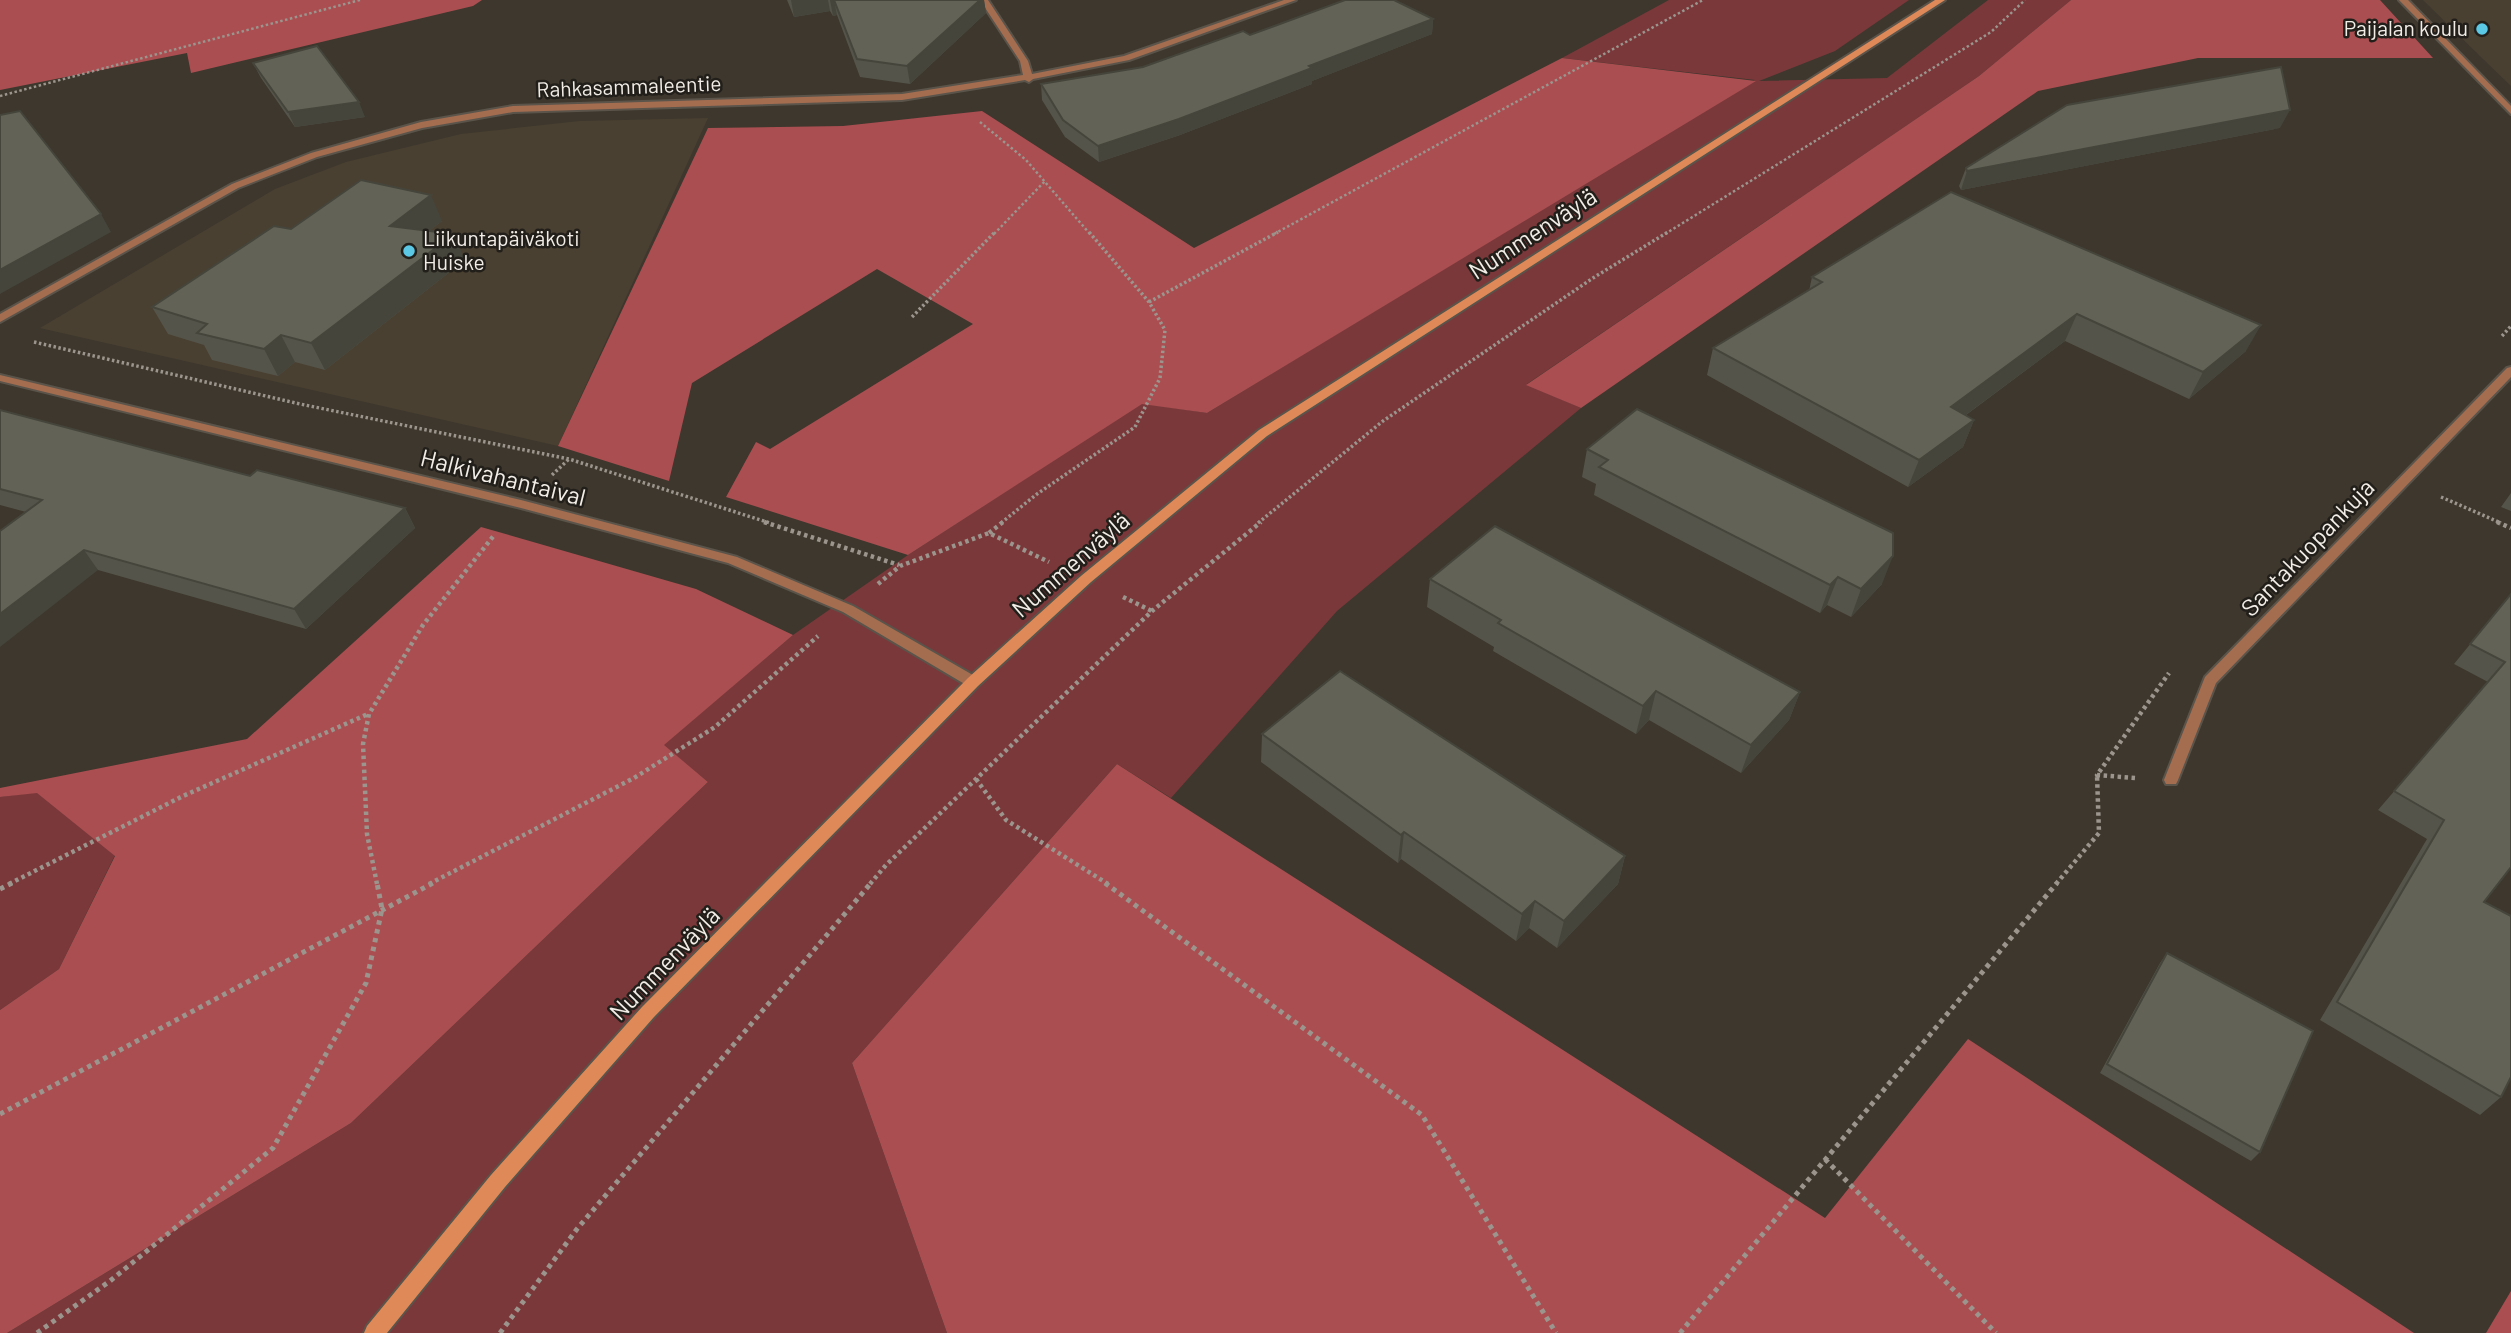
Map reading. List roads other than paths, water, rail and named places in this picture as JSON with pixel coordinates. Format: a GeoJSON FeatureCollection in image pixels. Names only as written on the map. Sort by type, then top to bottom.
{"type":"FeatureCollection","features":[{"type":"Feature","properties":{"kind":"street"},"geometry":{"type":"LineString","coordinates":[[984,0],[1024,61],[1029,79]]}},
{"type":"Feature","properties":{"kind":"street","name":"Rahkasammaleentie"},"geometry":{"type":"LineString","coordinates":[[0,319],[234,186],[314,155],[421,125],[513,109],[902,97],[1029,79],[1126,58],[1292,0]]}},
{"type":"Feature","properties":{"kind":"street","name":"Nummenväylä"},"geometry":{"type":"LineString","coordinates":[[374,1333],[498,1181],[648,1012],[973,682],[1086,579],[1263,433],[1941,0]]}},
{"type":"Feature","properties":{"kind":"street"},"geometry":{"type":"LineString","coordinates":[[2403,0],[2511,111]]}},
{"type":"Feature","properties":{"kind":"street","name":"Santakuopankuja"},"geometry":{"type":"LineString","coordinates":[[2171,780],[2210,681],[2511,370]]}},
{"type":"Feature","properties":{"kind":"street","name":"Halkivahantaival"},"geometry":{"type":"LineString","coordinates":[[0,378],[521,504],[732,560],[848,609],[973,682]]}},
{"type":"Feature","properties":{"kind":"place","name":"Paijalan koulu"},"geometry":{"type":"Point","coordinates":[2482,29]}},
{"type":"Feature","properties":{"kind":"place","name":"Liikuntapäiväkoti Huiske"},"geometry":{"type":"Point","coordinates":[409,251]}}]}
